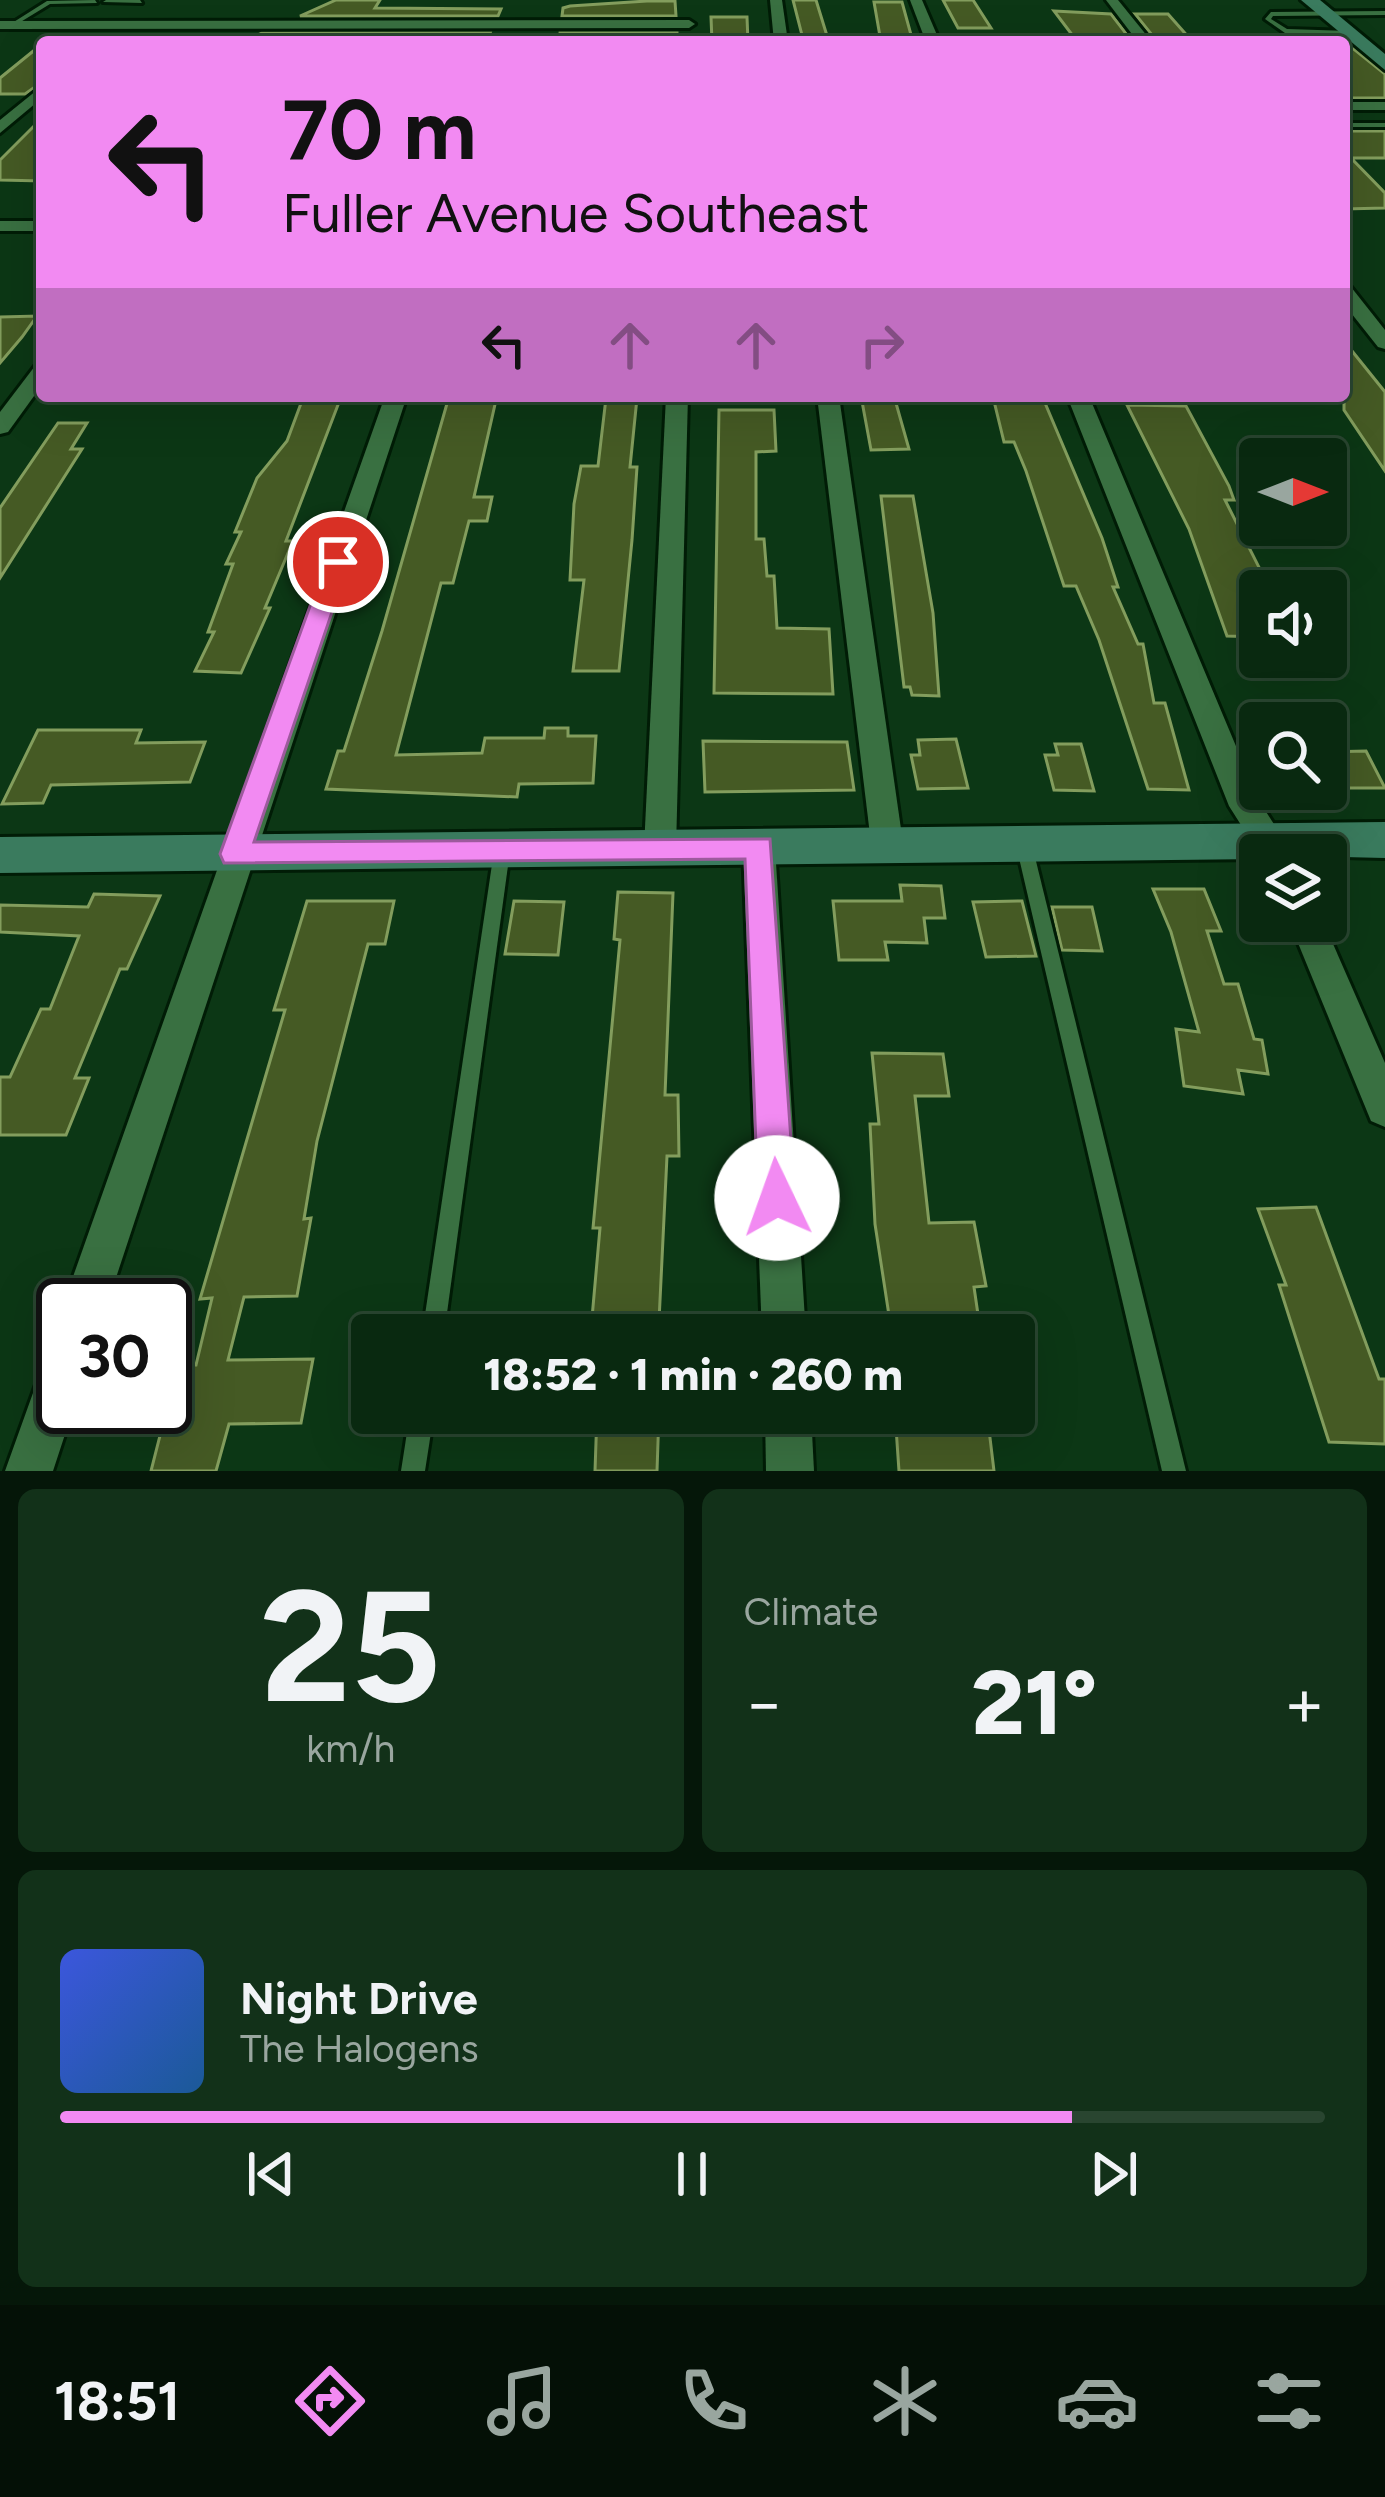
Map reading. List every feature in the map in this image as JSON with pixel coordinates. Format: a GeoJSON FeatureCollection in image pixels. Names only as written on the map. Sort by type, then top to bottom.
{"type":"FeatureCollection","features":[{"type":"Feature","properties":{"kind":"main road"},"geometry":{"type":"LineString","coordinates":[[1321,9],[1385,64]]}},
{"type":"Feature","properties":{"kind":"main road"},"geometry":{"type":"LineString","coordinates":[[1347,843],[1385,840]]}},
{"type":"Feature","properties":{"kind":"main road"},"geometry":{"type":"LineString","coordinates":[[0,855],[1023,842],[1239,847]]}},
{"type":"Feature","properties":{"kind":"street"},"geometry":{"type":"LineString","coordinates":[[520,36],[533,0]]}},
{"type":"Feature","properties":{"kind":"street"},"geometry":{"type":"LineString","coordinates":[[688,36],[690,0]]}},
{"type":"Feature","properties":{"kind":"street"},"geometry":{"type":"LineString","coordinates":[[776,0],[780,36]]}},
{"type":"Feature","properties":{"kind":"street"},"geometry":{"type":"LineString","coordinates":[[916,0],[931,36]]}},
{"type":"Feature","properties":{"kind":"street"},"geometry":{"type":"LineString","coordinates":[[1112,0],[1140,36]]}},
{"type":"Feature","properties":{"kind":"street"},"geometry":{"type":"LineString","coordinates":[[103,36],[141,1]]}},
{"type":"Feature","properties":{"kind":"street"},"geometry":{"type":"LineString","coordinates":[[293,36],[313,10]]}},
{"type":"Feature","properties":{"kind":"street"},"geometry":{"type":"LineString","coordinates":[[6,25],[689,24]]}},
{"type":"Feature","properties":{"kind":"street"},"geometry":{"type":"LineString","coordinates":[[0,128],[36,95]]}},
{"type":"Feature","properties":{"kind":"street"},"geometry":{"type":"LineString","coordinates":[[1350,106],[1385,106]]}},
{"type":"Feature","properties":{"kind":"street"},"geometry":{"type":"LineString","coordinates":[[0,226],[36,226]]}},
{"type":"Feature","properties":{"kind":"street"},"geometry":{"type":"LineString","coordinates":[[1350,298],[1384,339]]}},
{"type":"Feature","properties":{"kind":"street"},"geometry":{"type":"LineString","coordinates":[[1350,336],[1384,339]]}},
{"type":"Feature","properties":{"kind":"street"},"geometry":{"type":"LineString","coordinates":[[0,427],[36,378]]}},
{"type":"Feature","properties":{"kind":"street"},"geometry":{"type":"LineString","coordinates":[[94,1278],[235,854],[394,402]]}},
{"type":"Feature","properties":{"kind":"street"},"geometry":{"type":"LineString","coordinates":[[660,848],[677,402]]}},
{"type":"Feature","properties":{"kind":"street"},"geometry":{"type":"LineString","coordinates":[[829,402],[887,843]]}},
{"type":"Feature","properties":{"kind":"street"},"geometry":{"type":"LineString","coordinates":[[1080,402],[1246,806],[1265,834]]}},
{"type":"Feature","properties":{"kind":"street"},"geometry":{"type":"LineString","coordinates":[[759,847],[783,1314]]}},
{"type":"Feature","properties":{"kind":"street"},"geometry":{"type":"LineString","coordinates":[[1317,942],[1374,1055],[1385,1108]]}},
{"type":"Feature","properties":{"kind":"street"},"geometry":{"type":"LineString","coordinates":[[29,1471],[41,1434]]}},
{"type":"Feature","properties":{"kind":"street"},"geometry":{"type":"LineString","coordinates":[[789,1434],[790,1471]]}},
{"type":"Feature","properties":{"kind":"lane"},"geometry":{"type":"LineString","coordinates":[[106,2],[141,1]]}},
{"type":"Feature","properties":{"kind":"lane"},"geometry":{"type":"LineString","coordinates":[[6,25],[49,2],[95,2]]}},
{"type":"Feature","properties":{"kind":"lane"},"geometry":{"type":"LineString","coordinates":[[1347,32],[1285,31],[1268,19],[1271,14],[1321,9],[1385,14]]}},
{"type":"Feature","properties":{"kind":"lane"},"geometry":{"type":"LineString","coordinates":[[1350,125],[1385,125]]}},
{"type":"Feature","properties":{"kind":"lane"},"geometry":{"type":"LineString","coordinates":[[1023,842],[1174,1471]]}},
{"type":"Feature","properties":{"kind":"lane"},"geometry":{"type":"LineString","coordinates":[[436,1314],[502,850]]}},
{"type":"Feature","properties":{"kind":"lane"},"geometry":{"type":"LineString","coordinates":[[413,1471],[419,1434]]}},
{"type":"Feature","properties":{"kind":"building"},"geometry":{"type":"Polygon","coordinates":[[[336,0],[380,0],[375,8],[501,9],[498,16],[300,16],[336,0]]]}},
{"type":"Feature","properties":{"kind":"building"},"geometry":{"type":"Polygon","coordinates":[[[793,0],[816,0],[827,36],[802,36],[793,0]]]}},
{"type":"Feature","properties":{"kind":"building"},"geometry":{"type":"Polygon","coordinates":[[[943,0],[973,0],[991,28],[958,28],[943,0]]]}},
{"type":"Feature","properties":{"kind":"building"},"geometry":{"type":"Polygon","coordinates":[[[675,1],[676,16],[562,16],[563,8],[570,6],[675,1]]]}},
{"type":"Feature","properties":{"kind":"building"},"geometry":{"type":"Polygon","coordinates":[[[874,2],[902,2],[911,36],[880,36],[874,2]]]}},
{"type":"Feature","properties":{"kind":"building"},"geometry":{"type":"Polygon","coordinates":[[[1054,11],[1111,14],[1128,36],[1073,36],[1054,11]]]}},
{"type":"Feature","properties":{"kind":"building"},"geometry":{"type":"Polygon","coordinates":[[[1135,14],[1168,14],[1187,36],[1153,36],[1135,14]]]}},
{"type":"Feature","properties":{"kind":"building"},"geometry":{"type":"Polygon","coordinates":[[[711,17],[747,17],[748,36],[712,36],[711,17]]]}},
{"type":"Feature","properties":{"kind":"building"},"geometry":{"type":"Polygon","coordinates":[[[262,33],[490,33],[489,36],[255,36],[262,33]]]}},
{"type":"Feature","properties":{"kind":"building"},"geometry":{"type":"Polygon","coordinates":[[[560,33],[677,33],[677,36],[560,33]]]}},
{"type":"Feature","properties":{"kind":"building"},"geometry":{"type":"Polygon","coordinates":[[[1350,46],[1385,74],[1385,98],[1350,98],[1350,46]]]}},
{"type":"Feature","properties":{"kind":"building"},"geometry":{"type":"Polygon","coordinates":[[[36,49],[36,86],[25,94],[0,94],[0,78],[36,49]]]}},
{"type":"Feature","properties":{"kind":"building"},"geometry":{"type":"Polygon","coordinates":[[[36,124],[36,181],[0,180],[0,160],[36,124]]]}},
{"type":"Feature","properties":{"kind":"building"},"geometry":{"type":"Polygon","coordinates":[[[1350,131],[1385,131],[1385,158],[1351,158],[1385,193],[1385,208],[1350,209],[1350,131]]]}},
{"type":"Feature","properties":{"kind":"building"},"geometry":{"type":"Polygon","coordinates":[[[36,316],[0,363],[0,317],[36,316]]]}},
{"type":"Feature","properties":{"kind":"building"},"geometry":{"type":"Polygon","coordinates":[[[1350,348],[1385,392],[1385,471],[1344,410],[1344,402],[1350,402],[1350,348]]]}},
{"type":"Feature","properties":{"kind":"building"},"geometry":{"type":"Polygon","coordinates":[[[302,402],[339,402],[286,541],[293,541],[265,608],[270,608],[241,673],[195,671],[214,632],[208,632],[233,564],[226,564],[241,532],[235,532],[257,478],[287,441],[302,402]]]}},
{"type":"Feature","properties":{"kind":"building"},"geometry":{"type":"Polygon","coordinates":[[[447,402],[496,402],[474,497],[492,497],[487,521],[469,521],[453,583],[441,583],[396,755],[482,753],[485,738],[544,738],[545,728],[568,728],[568,736],[596,736],[593,783],[519,784],[517,797],[326,789],[338,751],[344,751],[447,402]]]}},
{"type":"Feature","properties":{"kind":"building"},"geometry":{"type":"Polygon","coordinates":[[[606,402],[637,402],[630,467],[637,467],[619,671],[573,671],[584,580],[570,580],[574,504],[581,466],[598,466],[606,402]]]}},
{"type":"Feature","properties":{"kind":"building"},"geometry":{"type":"Polygon","coordinates":[[[862,402],[896,402],[909,449],[871,450],[862,402]]]}},
{"type":"Feature","properties":{"kind":"building"},"geometry":{"type":"Polygon","coordinates":[[[994,402],[1045,403],[1102,538],[1118,587],[1113,587],[1138,644],[1143,644],[1154,703],[1165,703],[1189,790],[1148,789],[1099,640],[1076,586],[1064,586],[1014,442],[1004,442],[994,402]]]}},
{"type":"Feature","properties":{"kind":"building"},"geometry":{"type":"Polygon","coordinates":[[[1127,405],[1186,406],[1229,486],[1234,500],[1225,500],[1239,528],[1239,546],[1248,546],[1260,570],[1239,570],[1239,636],[1227,636],[1189,529],[1127,405]]]}},
{"type":"Feature","properties":{"kind":"building"},"geometry":{"type":"Polygon","coordinates":[[[719,410],[774,410],[776,451],[756,452],[756,539],[764,539],[767,576],[774,576],[777,628],[829,629],[833,694],[714,693],[719,410]]]}},
{"type":"Feature","properties":{"kind":"building"},"geometry":{"type":"Polygon","coordinates":[[[58,423],[87,423],[71,449],[82,449],[0,578],[0,508],[58,423]]]}},
{"type":"Feature","properties":{"kind":"building"},"geometry":{"type":"Polygon","coordinates":[[[881,496],[913,496],[933,613],[939,696],[912,695],[910,687],[904,687],[881,496]]]}},
{"type":"Feature","properties":{"kind":"building"},"geometry":{"type":"Polygon","coordinates":[[[38,730],[141,730],[136,743],[205,742],[190,782],[51,785],[43,803],[2,804],[38,730]]]}},
{"type":"Feature","properties":{"kind":"building"},"geometry":{"type":"Polygon","coordinates":[[[956,739],[968,788],[918,789],[911,755],[920,755],[918,740],[956,739]]]}},
{"type":"Feature","properties":{"kind":"building"},"geometry":{"type":"Polygon","coordinates":[[[703,741],[847,742],[854,790],[705,792],[703,741]]]}},
{"type":"Feature","properties":{"kind":"building"},"geometry":{"type":"Polygon","coordinates":[[[1055,744],[1081,744],[1094,791],[1054,790],[1045,755],[1058,755],[1055,744]]]}},
{"type":"Feature","properties":{"kind":"building"},"geometry":{"type":"Polygon","coordinates":[[[1347,751],[1366,751],[1385,788],[1347,788],[1347,751]]]}},
{"type":"Feature","properties":{"kind":"building"},"geometry":{"type":"Polygon","coordinates":[[[900,885],[941,886],[945,918],[924,918],[927,943],[885,942],[888,960],[839,960],[833,901],[902,901],[900,885]]]}},
{"type":"Feature","properties":{"kind":"building"},"geometry":{"type":"Polygon","coordinates":[[[1153,889],[1204,889],[1221,931],[1207,931],[1224,984],[1238,984],[1254,1039],[1262,1040],[1268,1074],[1238,1070],[1243,1094],[1184,1086],[1176,1029],[1199,1032],[1171,932],[1153,889]]]}},
{"type":"Feature","properties":{"kind":"building"},"geometry":{"type":"Polygon","coordinates":[[[618,892],[673,893],[665,1095],[678,1095],[679,1156],[667,1156],[659,1314],[592,1314],[600,1228],[593,1228],[620,940],[614,939],[618,892]]]}},
{"type":"Feature","properties":{"kind":"building"},"geometry":{"type":"Polygon","coordinates":[[[94,894],[160,896],[127,969],[120,969],[75,1078],[89,1078],[66,1135],[0,1135],[0,1077],[10,1077],[41,1009],[50,1009],[79,936],[0,932],[0,905],[88,907],[94,894]]]}},
{"type":"Feature","properties":{"kind":"building"},"geometry":{"type":"Polygon","coordinates":[[[307,901],[394,901],[385,944],[368,944],[317,1141],[304,1219],[311,1218],[297,1296],[244,1297],[228,1360],[313,1359],[301,1423],[229,1424],[216,1471],[151,1471],[160,1434],[192,1434],[192,1365],[196,1365],[212,1298],[200,1299],[285,1010],[274,1010],[307,901]]]}},
{"type":"Feature","properties":{"kind":"building"},"geometry":{"type":"Polygon","coordinates":[[[514,901],[564,902],[558,955],[505,954],[514,901]]]}},
{"type":"Feature","properties":{"kind":"building"},"geometry":{"type":"Polygon","coordinates":[[[1022,901],[1036,956],[986,957],[973,902],[1022,901]]]}},
{"type":"Feature","properties":{"kind":"building"},"geometry":{"type":"Polygon","coordinates":[[[1052,907],[1092,907],[1102,951],[1062,950],[1052,907]]]}},
{"type":"Feature","properties":{"kind":"building"},"geometry":{"type":"Polygon","coordinates":[[[872,1053],[943,1054],[949,1096],[915,1096],[929,1223],[974,1222],[986,1286],[974,1287],[978,1314],[889,1314],[875,1224],[870,1124],[879,1124],[872,1053]]]}},
{"type":"Feature","properties":{"kind":"building"},"geometry":{"type":"Polygon","coordinates":[[[1316,1207],[1379,1379],[1385,1379],[1385,1444],[1329,1442],[1279,1285],[1286,1285],[1258,1209],[1316,1207]]]}},
{"type":"Feature","properties":{"kind":"building"},"geometry":{"type":"Polygon","coordinates":[[[596,1434],[658,1434],[657,1471],[595,1471],[596,1434]]]}},
{"type":"Feature","properties":{"kind":"building"},"geometry":{"type":"Polygon","coordinates":[[[896,1434],[990,1434],[994,1471],[899,1471],[896,1434]]]}},
{"type":"Feature","properties":{"kind":"route"},"geometry":{"type":"LineString","coordinates":[[338,562],[235,854],[759,847],[777,1198]]}}]}
